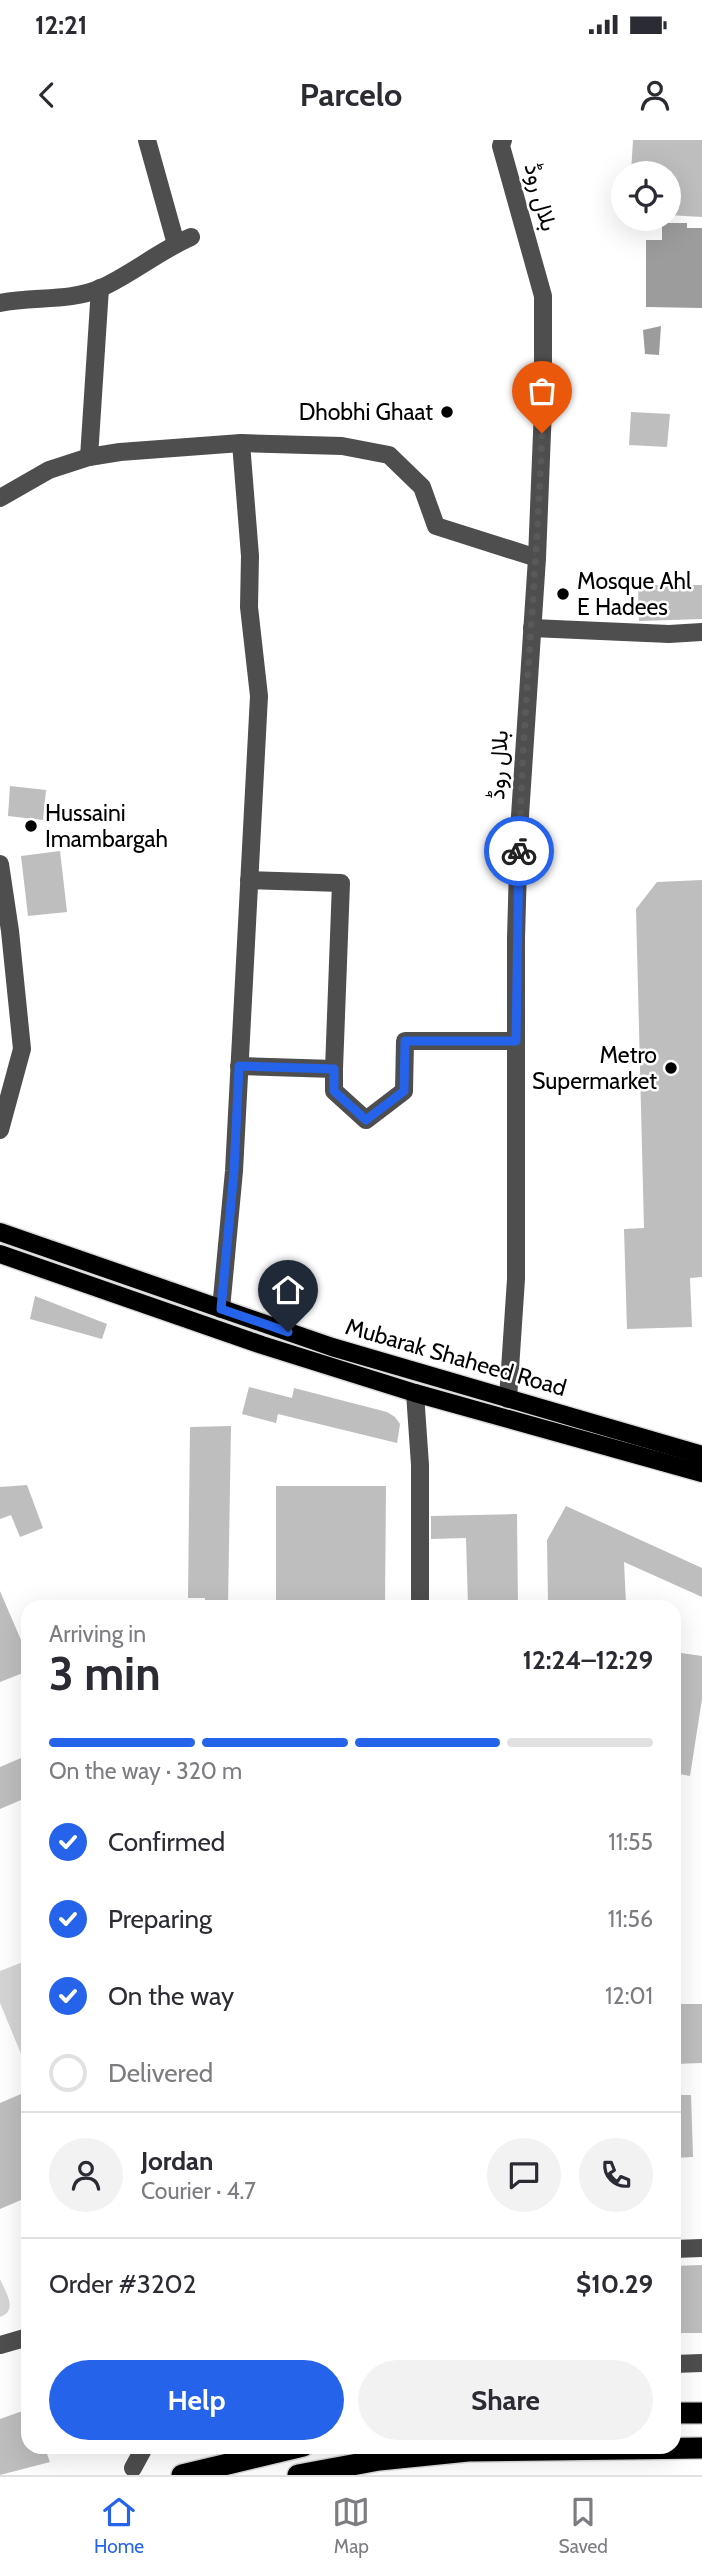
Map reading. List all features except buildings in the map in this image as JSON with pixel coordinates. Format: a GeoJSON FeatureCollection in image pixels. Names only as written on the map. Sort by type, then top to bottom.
{"type":"FeatureCollection","features":[{"type":"Feature","properties":{"kind":"highway"},"geometry":{"type":"LineString","coordinates":[[681,2413],[702,2413]]}},
{"type":"Feature","properties":{"kind":"highway"},"geometry":{"type":"LineString","coordinates":[[681,2448],[702,2448]]}},
{"type":"Feature","properties":{"kind":"highway"},"geometry":{"type":"LineString","coordinates":[[182,2475],[270,2454]]}},
{"type":"Feature","properties":{"kind":"highway"},"geometry":{"type":"LineString","coordinates":[[298,2475],[379,2460],[438,2454]]}},
{"type":"Feature","properties":{"kind":"main road","name":"Mubarak Shaheed Road"},"geometry":{"type":"LineString","coordinates":[[0,1232],[332,1347],[702,1455]]}},
{"type":"Feature","properties":{"kind":"main road","name":"Mubarak Shaheed Road"},"geometry":{"type":"LineString","coordinates":[[0,1254],[262,1345],[415,1393],[702,1474]]}},
{"type":"Feature","properties":{"kind":"street"},"geometry":{"type":"LineString","coordinates":[[0,303],[16,299],[67,296],[100,288],[184,240],[147,140]]}},
{"type":"Feature","properties":{"kind":"street","name":"بلال روڈ"},"geometry":{"type":"LineString","coordinates":[[503,140],[501,146],[543,296],[543,408],[537,558],[519,831],[516,1279],[508,1399]]}},
{"type":"Feature","properties":{"kind":"street"},"geometry":{"type":"LineString","coordinates":[[89,457],[100,288]]}},
{"type":"Feature","properties":{"kind":"street"},"geometry":{"type":"LineString","coordinates":[[221,1309],[234,1171],[259,696],[249,607],[250,556],[241,443]]}},
{"type":"Feature","properties":{"kind":"street"},"geometry":{"type":"LineString","coordinates":[[0,498],[49,470],[89,457],[120,452],[241,443],[342,446],[389,455],[422,487],[436,526],[537,558]]}},
{"type":"Feature","properties":{"kind":"street"},"geometry":{"type":"LineString","coordinates":[[532,628],[669,634],[702,632]]}},
{"type":"Feature","properties":{"kind":"street"},"geometry":{"type":"LineString","coordinates":[[0,864],[22,1049],[0,1130]]}},
{"type":"Feature","properties":{"kind":"street"},"geometry":{"type":"LineString","coordinates":[[249,880],[341,883],[334,1091],[366,1120],[404,1091],[405,1041],[516,1041]]}},
{"type":"Feature","properties":{"kind":"street"},"geometry":{"type":"LineString","coordinates":[[239,1066],[334,1069]]}},
{"type":"Feature","properties":{"kind":"street"},"geometry":{"type":"LineString","coordinates":[[415,1393],[420,1465],[420,1600]]}},
{"type":"Feature","properties":{"kind":"street"},"geometry":{"type":"LineString","coordinates":[[681,2249],[702,2248]]}},
{"type":"Feature","properties":{"kind":"street"},"geometry":{"type":"LineString","coordinates":[[0,2345],[21,2339]]}},
{"type":"Feature","properties":{"kind":"street"},"geometry":{"type":"LineString","coordinates":[[681,2364],[702,2363]]}},
{"type":"Feature","properties":{"kind":"street"},"geometry":{"type":"LineString","coordinates":[[133,2468],[141,2454]]}},
{"type":"Feature","properties":{"kind":"shaded area"},"geometry":{"type":"Polygon","coordinates":[[[681,223],[687,223],[687,228],[702,228],[702,308],[646,307],[646,240],[662,240],[662,231],[681,231],[681,223]]]}},
{"type":"Feature","properties":{"kind":"shaded area"},"geometry":{"type":"Polygon","coordinates":[[[661,326],[659,355],[645,354],[643,330],[661,326]]]}},
{"type":"Feature","properties":{"kind":"shaded area"},"geometry":{"type":"Polygon","coordinates":[[[21,1963],[21,2054],[0,2003],[0,1971],[21,1963]]]}},
{"type":"Feature","properties":{"kind":"shaded area"},"geometry":{"type":"Polygon","coordinates":[[[0,2279],[10,2306],[6,2314],[0,2317],[0,2279]]]}},
{"type":"Feature","properties":{"kind":"way so far"},"geometry":{"type":"LineString","coordinates":[[519,851],[542,433]]}},
{"type":"Feature","properties":{"kind":"place","name":"Dhobhi Ghaat"},"geometry":{"type":"Point","coordinates":[447,412]}},
{"type":"Feature","properties":{"kind":"place","name":"Mosque Ahl E Hadees"},"geometry":{"type":"Point","coordinates":[563,594]}},
{"type":"Feature","properties":{"kind":"place","name":"Hussaini Imambargah"},"geometry":{"type":"Point","coordinates":[31,826]}},
{"type":"Feature","properties":{"kind":"place","name":"Metro Supermarket"},"geometry":{"type":"Point","coordinates":[671,1068]}},
{"type":"Feature","properties":{"kind":"route"},"geometry":{"type":"LineString","coordinates":[[288,1332],[221,1309],[234,1171],[239,1066],[334,1069],[334,1091],[366,1120],[404,1091],[405,1041],[516,1041],[519,851]]}}]}
